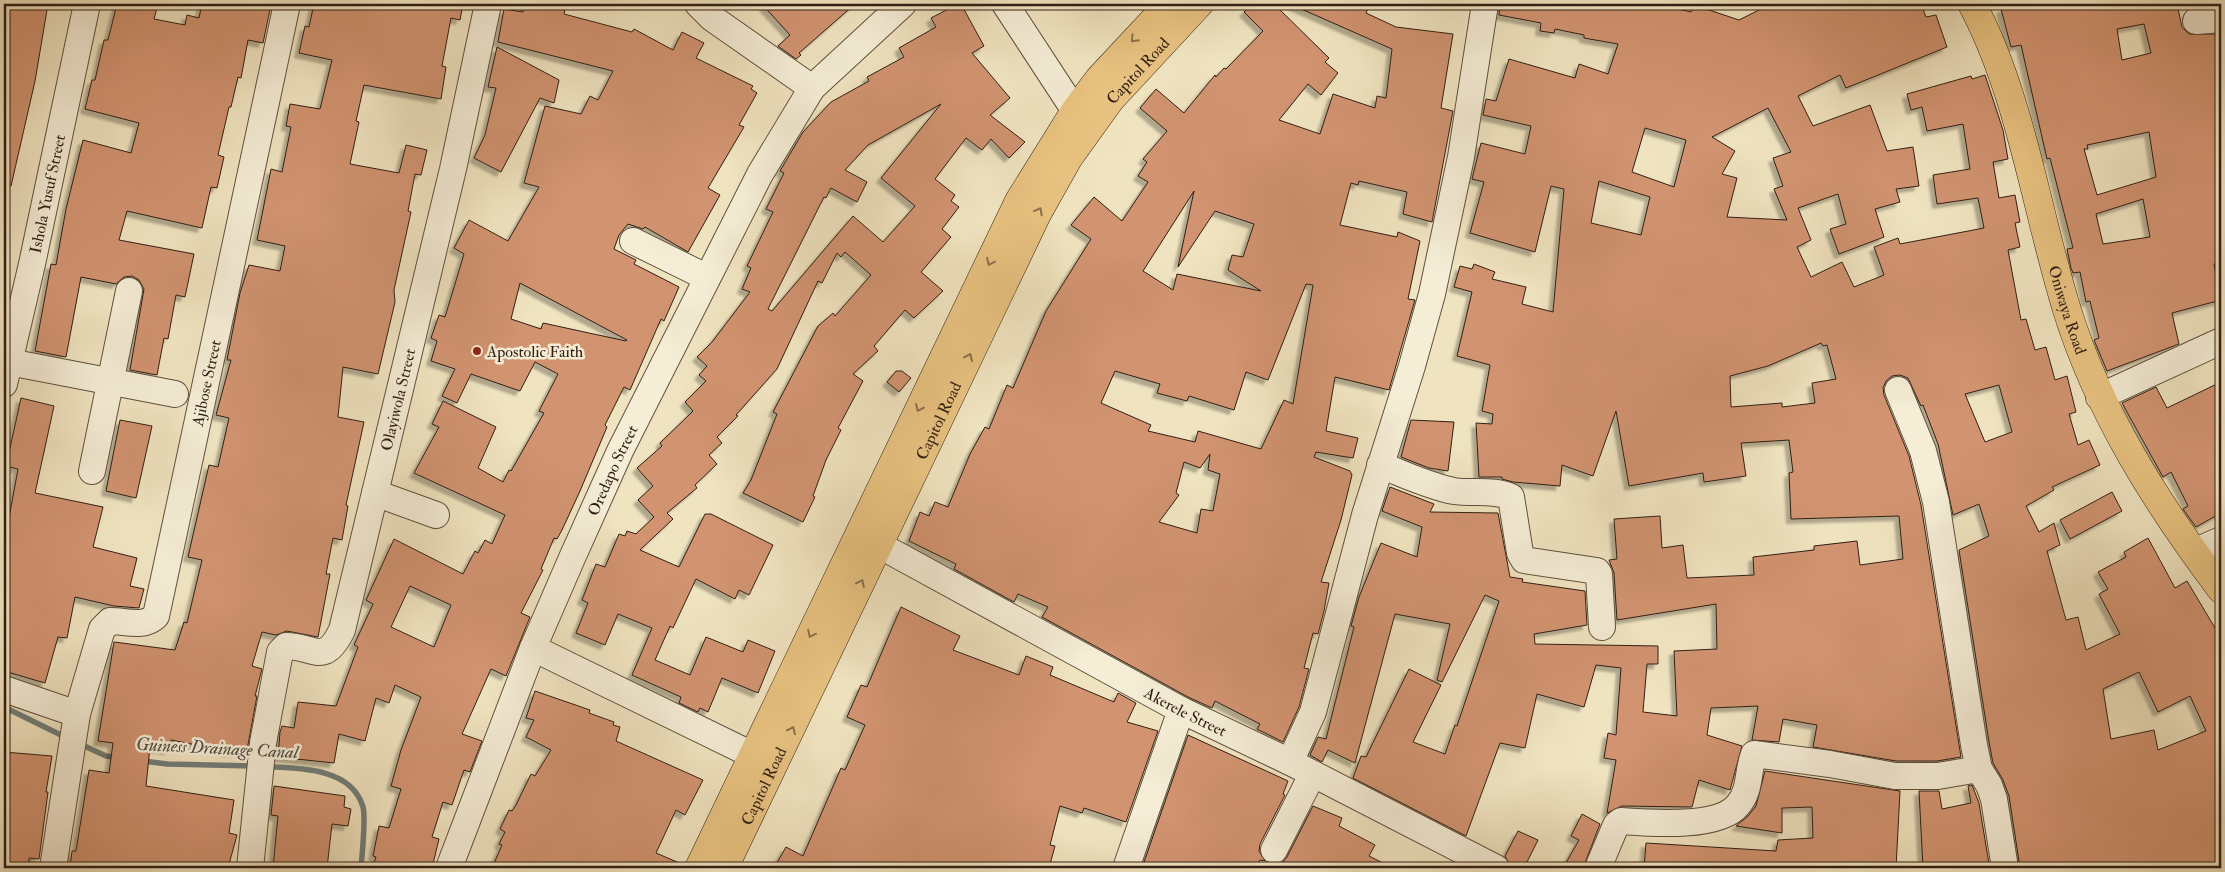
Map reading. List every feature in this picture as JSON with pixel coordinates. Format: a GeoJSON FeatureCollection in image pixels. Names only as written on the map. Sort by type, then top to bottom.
{"type":"FeatureCollection","features":[{"type":"Feature","properties":{"kind":"main road","name":"Capitol Road"},"geometry":{"type":"LineString","coordinates":[[699,868],[764,760],[879,545],[1037,214],[1069,156],[1083,119],[1111,65],[1169,4]]}},
{"type":"Feature","properties":{"kind":"main road","name":"Capitol Road"},"geometry":{"type":"LineString","coordinates":[[724,868],[764,760],[1019,201],[1083,119],[1110,100],[1198,4]]}},
{"type":"Feature","properties":{"kind":"main road","name":"Oniwaya Road"},"geometry":{"type":"LineString","coordinates":[[1972,4],[2005,79],[2067,311],[2099,397],[2120,437],[2194,552],[2221,590]]}},
{"type":"Feature","properties":{"kind":"street","name":"Ishola Yusuf Street"},"geometry":{"type":"LineString","coordinates":[[6,373],[32,264],[87,4]]}},
{"type":"Feature","properties":{"kind":"street","name":"Ajibose Street"},"geometry":{"type":"LineString","coordinates":[[53,868],[76,719],[102,628],[110,622],[142,624],[150,622],[156,616],[287,4]]}},
{"type":"Feature","properties":{"kind":"street","name":"Olayiwola Street"},"geometry":{"type":"LineString","coordinates":[[250,868],[263,743],[280,652],[286,646],[317,653],[328,649],[336,642],[342,630],[453,169],[488,4]]}},
{"type":"Feature","properties":{"kind":"street"},"geometry":{"type":"LineString","coordinates":[[698,4],[712,18],[812,88]]}},
{"type":"Feature","properties":{"kind":"street","name":"Oredapo Street"},"geometry":{"type":"LineString","coordinates":[[449,868],[533,648],[620,452],[706,277],[760,174],[812,88],[903,4]]}},
{"type":"Feature","properties":{"kind":"street"},"geometry":{"type":"LineString","coordinates":[[1005,4],[1083,119]]}},
{"type":"Feature","properties":{"kind":"street"},"geometry":{"type":"LineString","coordinates":[[1274,850],[1301,769],[1313,712],[1380,465],[1412,366],[1450,220],[1485,4]]}},
{"type":"Feature","properties":{"kind":"street"},"geometry":{"type":"LineString","coordinates":[[634,242],[706,277]]}},
{"type":"Feature","properties":{"kind":"street"},"geometry":{"type":"LineString","coordinates":[[92,471],[130,291]]}},
{"type":"Feature","properties":{"kind":"street"},"geometry":{"type":"LineString","coordinates":[[2099,397],[2221,341]]}},
{"type":"Feature","properties":{"kind":"street"},"geometry":{"type":"LineString","coordinates":[[6,373],[111,382],[175,394]]}},
{"type":"Feature","properties":{"kind":"street"},"geometry":{"type":"LineString","coordinates":[[1898,390],[1923,451],[1936,502],[1964,690],[1979,770],[1989,785],[1994,799],[2005,868]]}},
{"type":"Feature","properties":{"kind":"street"},"geometry":{"type":"LineString","coordinates":[[1380,465],[1436,487],[1456,491],[1503,493],[1512,497],[1520,553],[1524,560],[1596,571],[1600,574],[1602,628]]}},
{"type":"Feature","properties":{"kind":"street"},"geometry":{"type":"LineString","coordinates":[[375,493],[436,515]]}},
{"type":"Feature","properties":{"kind":"street"},"geometry":{"type":"LineString","coordinates":[[2194,552],[2221,540]]}},
{"type":"Feature","properties":{"kind":"street","name":"Akerele Street"},"geometry":{"type":"LineString","coordinates":[[879,545],[1181,710],[1496,868]]}},
{"type":"Feature","properties":{"kind":"street"},"geometry":{"type":"LineString","coordinates":[[533,648],[764,760]]}},
{"type":"Feature","properties":{"kind":"street"},"geometry":{"type":"LineString","coordinates":[[4,689],[76,719]]}},
{"type":"Feature","properties":{"kind":"street"},"geometry":{"type":"LineString","coordinates":[[1126,868],[1181,710]]}},
{"type":"Feature","properties":{"kind":"street"},"geometry":{"type":"LineString","coordinates":[[1598,868],[1616,825],[1621,822],[1686,824],[1725,813],[1738,806],[1749,785],[1750,766],[1754,754],[1830,764],[1895,776],[1938,776],[1979,770]]}},
{"type":"Feature","properties":{"kind":"building"},"geometry":{"type":"Polygon","coordinates":[[[4,4],[48,4],[35,81],[11,186],[4,186],[4,4]]]}},
{"type":"Feature","properties":{"kind":"building"},"geometry":{"type":"Polygon","coordinates":[[[117,4],[158,4],[154,19],[185,25],[187,15],[199,18],[202,4],[271,5],[263,43],[248,40],[241,78],[238,77],[231,107],[229,107],[218,155],[224,157],[217,188],[211,187],[202,228],[127,211],[119,240],[194,254],[185,297],[176,295],[168,339],[164,338],[157,375],[130,370],[144,289],[139,280],[132,276],[124,277],[116,284],[81,277],[66,357],[35,351],[51,264],[56,265],[66,209],[83,140],[131,153],[139,123],[85,109],[92,80],[95,80],[104,40],[108,40],[117,4]]]}},
{"type":"Feature","properties":{"kind":"building"},"geometry":{"type":"Polygon","coordinates":[[[314,4],[463,4],[460,20],[451,18],[442,66],[446,67],[441,99],[364,85],[356,121],[359,122],[350,164],[399,173],[406,145],[427,150],[421,175],[415,174],[408,211],[411,212],[394,290],[395,302],[378,374],[343,367],[338,417],[364,422],[346,505],[348,506],[342,540],[333,538],[326,574],[330,574],[318,637],[287,631],[276,635],[262,632],[252,666],[262,669],[255,696],[257,696],[247,750],[233,747],[232,752],[171,740],[169,750],[150,747],[146,786],[234,800],[229,833],[237,835],[228,868],[70,868],[72,851],[76,851],[89,770],[109,773],[113,743],[98,741],[114,642],[175,650],[184,622],[187,623],[202,560],[188,557],[209,465],[218,467],[229,418],[216,415],[231,360],[227,360],[240,293],[249,265],[280,271],[285,246],[257,240],[271,169],[282,172],[291,127],[286,126],[290,104],[320,109],[332,60],[299,53],[305,26],[309,27],[314,4]]]}},
{"type":"Feature","properties":{"kind":"building"},"geometry":{"type":"Polygon","coordinates":[[[524,4],[566,4],[564,14],[632,32],[634,29],[673,50],[682,32],[704,43],[696,58],[753,86],[751,89],[757,93],[739,125],[744,127],[708,188],[720,195],[688,252],[645,227],[643,229],[628,224],[619,235],[614,249],[636,260],[634,264],[679,287],[664,321],[661,319],[630,390],[624,387],[605,425],[607,427],[580,491],[562,530],[557,539],[554,538],[541,569],[543,570],[521,613],[530,617],[506,676],[491,669],[462,734],[482,741],[470,772],[464,770],[452,805],[443,802],[432,837],[439,839],[432,868],[372,868],[376,857],[373,856],[379,826],[389,828],[401,789],[391,786],[401,750],[421,697],[395,685],[389,703],[376,698],[365,741],[339,734],[334,763],[278,757],[280,732],[282,726],[294,728],[298,702],[336,706],[358,647],[354,645],[373,604],[366,600],[394,539],[463,574],[475,551],[478,553],[485,540],[492,544],[505,515],[414,473],[439,427],[432,424],[443,401],[496,427],[478,468],[503,482],[544,413],[539,411],[558,374],[535,362],[520,391],[471,374],[457,403],[442,396],[455,369],[431,361],[437,341],[431,338],[439,315],[445,317],[464,254],[454,248],[469,220],[508,241],[539,187],[524,183],[545,106],[581,114],[590,96],[598,100],[613,71],[498,42],[504,9],[523,12],[524,4]],[[520,283],[511,319],[541,329],[543,323],[627,340],[520,283]],[[410,586],[391,627],[434,647],[451,605],[410,586]]]}},
{"type":"Feature","properties":{"kind":"building"},"geometry":{"type":"Polygon","coordinates":[[[762,4],[855,4],[799,53],[801,55],[796,59],[778,46],[790,35],[762,4]]]}},
{"type":"Feature","properties":{"kind":"building"},"geometry":{"type":"Polygon","coordinates":[[[961,4],[984,46],[972,53],[1010,98],[990,115],[1025,142],[1009,158],[991,139],[982,150],[966,138],[935,179],[955,195],[951,201],[959,207],[942,229],[951,237],[921,272],[943,291],[914,318],[905,310],[874,346],[878,351],[853,374],[863,381],[838,428],[841,430],[826,460],[813,496],[815,497],[803,522],[743,493],[751,480],[777,414],[773,412],[818,326],[833,313],[835,316],[871,275],[845,252],[841,257],[837,253],[822,283],[818,281],[777,369],[736,415],[738,416],[717,437],[722,443],[709,455],[717,464],[695,485],[697,488],[667,513],[673,519],[640,550],[679,567],[705,514],[711,514],[773,545],[749,595],[739,590],[735,599],[696,579],[673,628],[670,626],[655,660],[690,675],[706,637],[743,652],[748,640],[775,651],[758,693],[722,678],[708,712],[700,708],[698,712],[679,703],[681,697],[632,675],[652,628],[618,614],[605,645],[576,633],[588,603],[582,600],[596,564],[605,567],[619,534],[625,536],[627,531],[636,534],[654,517],[638,500],[653,486],[637,468],[662,446],[660,443],[693,411],[685,402],[706,381],[699,375],[707,366],[697,357],[712,342],[750,292],[742,289],[751,268],[747,266],[773,212],[766,209],[784,173],[780,171],[803,132],[831,102],[869,81],[867,77],[904,57],[899,48],[936,27],[931,18],[961,4]],[[941,104],[868,145],[845,170],[867,182],[857,202],[831,188],[826,198],[824,197],[768,309],[772,311],[853,216],[883,242],[915,206],[881,178],[941,104]]]}},
{"type":"Feature","properties":{"kind":"building"},"geometry":{"type":"Polygon","coordinates":[[[1252,4],[1274,4],[1329,58],[1325,62],[1338,73],[1321,95],[1308,84],[1279,120],[1320,134],[1333,94],[1375,108],[1377,96],[1386,98],[1392,49],[1290,4],[1370,4],[1366,13],[1396,27],[1453,34],[1441,108],[1453,111],[1432,222],[1403,214],[1407,192],[1359,181],[1358,185],[1351,183],[1340,225],[1397,237],[1398,232],[1420,241],[1408,299],[1415,300],[1389,390],[1335,377],[1326,431],[1358,438],[1353,458],[1316,452],[1314,457],[1350,471],[1352,475],[1341,520],[1321,582],[1329,583],[1324,611],[1318,634],[1313,633],[1304,668],[1309,669],[1299,707],[1283,742],[1257,729],[1260,724],[1215,701],[1212,708],[1188,697],[1042,617],[1048,607],[1018,594],[1014,602],[954,569],[956,564],[909,541],[920,512],[929,516],[935,502],[948,507],[970,454],[985,427],[989,429],[1007,385],[1013,388],[1046,311],[1091,239],[1071,225],[1094,197],[1122,221],[1148,182],[1138,176],[1147,162],[1143,159],[1167,131],[1140,108],[1156,89],[1184,113],[1215,75],[1216,77],[1224,68],[1226,69],[1263,31],[1244,12],[1252,4]],[[1194,191],[1143,271],[1173,290],[1177,274],[1261,291],[1228,270],[1232,255],[1243,257],[1254,224],[1215,211],[1178,267],[1194,191]],[[1306,284],[1268,380],[1246,372],[1234,410],[1189,396],[1187,401],[1157,393],[1160,384],[1115,371],[1101,403],[1151,425],[1148,431],[1195,442],[1198,431],[1261,449],[1284,400],[1293,404],[1313,285],[1306,284]],[[1210,454],[1200,468],[1184,462],[1176,493],[1179,495],[1159,522],[1197,533],[1201,509],[1213,511],[1220,474],[1208,470],[1210,454]]]}},
{"type":"Feature","properties":{"kind":"building"},"geometry":{"type":"Polygon","coordinates":[[[1500,4],[1632,4],[1651,8],[1653,4],[1657,4],[1691,12],[1694,5],[1739,20],[1771,4],[1921,4],[1926,17],[1936,15],[1947,47],[1846,88],[1840,75],[1798,96],[1813,126],[1870,105],[1887,151],[1913,147],[1919,186],[1896,189],[1900,202],[1875,209],[1884,237],[1839,254],[1830,229],[1846,224],[1838,194],[1798,208],[1811,240],[1797,247],[1811,277],[1842,262],[1854,287],[1884,275],[1874,247],[1898,238],[1900,244],[1984,228],[1978,198],[1937,204],[1933,175],[1970,169],[1963,124],[1927,131],[1922,107],[1911,110],[1907,94],[1971,76],[1972,79],[1985,75],[2003,130],[2008,159],[1993,162],[1999,198],[2015,195],[2020,222],[2015,223],[2020,247],[2008,250],[2021,320],[2026,319],[2035,350],[2046,347],[2055,380],[2067,376],[2076,412],[2069,414],[2078,445],[2089,440],[2100,465],[2052,487],[2054,490],[2026,506],[2039,532],[2054,523],[2060,545],[2047,551],[2066,620],[2078,617],[2086,650],[2120,634],[2099,594],[2108,589],[2098,572],[2126,557],[2124,552],[2148,538],[2175,588],[2187,581],[2221,638],[2221,868],[2020,868],[2009,796],[2003,780],[1993,763],[1959,550],[1989,536],[1979,504],[1953,515],[1938,444],[1923,405],[1921,406],[1908,378],[1900,375],[1892,376],[1886,381],[1883,388],[1884,395],[1909,456],[1921,505],[1961,757],[1937,761],[1896,761],[1813,747],[1817,725],[1783,719],[1779,742],[1752,740],[1758,706],[1711,708],[1707,735],[1742,746],[1730,790],[1699,780],[1692,807],[1622,806],[1607,813],[1616,760],[1604,758],[1608,733],[1616,735],[1621,668],[1596,665],[1584,707],[1537,694],[1525,748],[1500,743],[1466,836],[1353,778],[1361,756],[1366,757],[1409,669],[1441,685],[1413,742],[1445,754],[1455,725],[1457,726],[1499,601],[1485,595],[1442,682],[1437,680],[1450,624],[1395,614],[1355,763],[1328,750],[1322,762],[1310,755],[1318,737],[1326,739],[1354,627],[1351,626],[1359,597],[1381,543],[1417,557],[1422,527],[1382,511],[1390,487],[1434,504],[1430,512],[1498,513],[1510,577],[1523,579],[1522,582],[1585,591],[1587,625],[1534,634],[1535,644],[1658,646],[1658,664],[1647,664],[1643,712],[1677,716],[1674,651],[1717,649],[1716,604],[1617,620],[1614,573],[1609,560],[1617,559],[1614,519],[1660,516],[1662,548],[1683,545],[1687,578],[1754,575],[1753,557],[1814,550],[1814,546],[1857,541],[1860,565],[1903,559],[1899,516],[1791,519],[1789,473],[1793,472],[1789,440],[1741,443],[1746,476],[1704,482],[1703,473],[1629,486],[1616,411],[1593,476],[1562,465],[1560,486],[1513,482],[1502,479],[1502,477],[1479,477],[1476,423],[1492,424],[1493,414],[1482,411],[1490,365],[1457,356],[1472,292],[1454,287],[1460,266],[1472,269],[1474,264],[1495,272],[1492,279],[1526,287],[1522,304],[1553,312],[1564,189],[1551,186],[1535,252],[1470,233],[1484,182],[1472,179],[1481,143],[1525,154],[1531,126],[1483,115],[1486,99],[1496,101],[1509,59],[1575,78],[1579,64],[1608,74],[1618,44],[1584,38],[1584,35],[1555,29],[1554,33],[1540,31],[1541,23],[1499,15],[1500,4]],[[1768,108],[1712,137],[1735,151],[1722,174],[1737,178],[1727,217],[1787,220],[1774,189],[1783,186],[1773,158],[1791,152],[1768,108]],[[1645,128],[1632,172],[1674,187],[1686,140],[1645,128]],[[1599,181],[1591,223],[1641,235],[1650,197],[1599,181]],[[1821,343],[1768,366],[1730,376],[1731,407],[1782,403],[1782,407],[1815,403],[1812,383],[1836,379],[1827,345],[1823,346],[1821,343]],[[1999,385],[1965,394],[1985,442],[2012,432],[1999,385]],[[2139,672],[2103,689],[2111,739],[2154,730],[2158,750],[2206,731],[2190,696],[2158,712],[2139,672]]]}},
{"type":"Feature","properties":{"kind":"building"},"geometry":{"type":"Polygon","coordinates":[[[2016,4],[2177,4],[2182,27],[2189,34],[2221,34],[2221,263],[2214,264],[2221,300],[2172,313],[2179,344],[2107,371],[2094,340],[2099,338],[2090,301],[2086,302],[2080,272],[2073,273],[2071,268],[2067,249],[2073,248],[2050,158],[2047,159],[2021,45],[2011,47],[2001,9],[2016,4]],[[2144,24],[2117,29],[2122,60],[2151,53],[2144,24]],[[2149,132],[2087,145],[2088,149],[2084,149],[2097,195],[2156,177],[2149,132]],[[2143,199],[2096,214],[2103,244],[2150,237],[2143,199]]]}},
{"type":"Feature","properties":{"kind":"building"},"geometry":{"type":"Polygon","coordinates":[[[497,47],[559,80],[554,103],[540,98],[501,172],[474,158],[485,135],[496,88],[488,87],[497,47]]]}},
{"type":"Feature","properties":{"kind":"building"},"geometry":{"type":"Polygon","coordinates":[[[896,371],[902,371],[911,378],[899,392],[887,382],[896,371]]]}},
{"type":"Feature","properties":{"kind":"building"},"geometry":{"type":"Polygon","coordinates":[[[2221,382],[2221,513],[2196,527],[2183,509],[2188,506],[2171,472],[2163,477],[2122,403],[2156,387],[2167,408],[2221,382]]]}},
{"type":"Feature","properties":{"kind":"building"},"geometry":{"type":"Polygon","coordinates":[[[21,398],[54,406],[35,493],[103,507],[93,547],[137,558],[130,586],[144,589],[139,608],[114,606],[75,597],[67,638],[58,637],[45,683],[4,671],[4,534],[6,534],[18,469],[6,466],[21,398]]]}},
{"type":"Feature","properties":{"kind":"building"},"geometry":{"type":"Polygon","coordinates":[[[120,420],[152,426],[136,498],[106,491],[120,420]]]}},
{"type":"Feature","properties":{"kind":"building"},"geometry":{"type":"Polygon","coordinates":[[[1411,420],[1454,422],[1448,471],[1429,468],[1401,457],[1411,420]]]}},
{"type":"Feature","properties":{"kind":"building"},"geometry":{"type":"Polygon","coordinates":[[[2112,492],[2122,511],[2070,539],[2060,520],[2112,492]]]}},
{"type":"Feature","properties":{"kind":"building"},"geometry":{"type":"Polygon","coordinates":[[[901,607],[960,636],[953,650],[1019,675],[1026,656],[1053,667],[1050,675],[1114,702],[1118,693],[1136,703],[1127,722],[1158,731],[1126,822],[1084,808],[1082,813],[1060,806],[1050,845],[1055,846],[1049,868],[774,868],[786,847],[803,856],[841,768],[845,770],[865,725],[847,717],[861,685],[867,687],[901,607]]]}},
{"type":"Feature","properties":{"kind":"building"},"geometry":{"type":"Polygon","coordinates":[[[535,691],[590,710],[589,713],[614,722],[613,725],[620,727],[616,741],[703,780],[685,815],[676,810],[656,853],[684,865],[684,868],[492,868],[502,845],[499,844],[505,832],[500,829],[509,810],[512,811],[531,774],[535,776],[551,750],[526,737],[534,720],[526,718],[535,691]]]}},
{"type":"Feature","properties":{"kind":"building"},"geometry":{"type":"Polygon","coordinates":[[[1188,735],[1288,781],[1283,794],[1285,795],[1260,844],[1259,851],[1265,861],[1260,860],[1256,868],[1142,868],[1188,735]]]}},
{"type":"Feature","properties":{"kind":"building"},"geometry":{"type":"Polygon","coordinates":[[[4,752],[52,756],[39,859],[29,858],[29,868],[4,868],[4,752]]]}},
{"type":"Feature","properties":{"kind":"building"},"geometry":{"type":"Polygon","coordinates":[[[1765,771],[1900,791],[1896,868],[1644,868],[1646,843],[1776,851],[1778,840],[1813,838],[1812,807],[1782,808],[1782,833],[1736,826],[1756,806],[1765,771]]]}},
{"type":"Feature","properties":{"kind":"building"},"geometry":{"type":"Polygon","coordinates":[[[1972,785],[1979,803],[1989,864],[1967,868],[1967,864],[1923,868],[1919,791],[1939,791],[1942,809],[1971,803],[1968,786],[1972,785]]]}},
{"type":"Feature","properties":{"kind":"building"},"geometry":{"type":"Polygon","coordinates":[[[274,786],[345,796],[344,807],[351,809],[348,826],[332,824],[327,868],[273,868],[278,816],[271,815],[274,786]]]}},
{"type":"Feature","properties":{"kind":"building"},"geometry":{"type":"Polygon","coordinates":[[[1313,806],[1342,818],[1339,826],[1375,845],[1369,856],[1393,868],[1282,868],[1273,865],[1282,863],[1287,857],[1313,806]]]}},
{"type":"Feature","properties":{"kind":"building"},"geometry":{"type":"Polygon","coordinates":[[[1582,814],[1600,824],[1583,868],[1563,868],[1579,840],[1571,836],[1582,814]]]}},
{"type":"Feature","properties":{"kind":"building"},"geometry":{"type":"Polygon","coordinates":[[[1518,831],[1538,840],[1524,868],[1511,868],[1505,856],[1518,831]]]}},
{"type":"Feature","properties":{"kind":"waterway","name":"Guiness Drainage Canal"},"geometry":{"type":"LineString","coordinates":[[4,707],[65,737]]}},
{"type":"Feature","properties":{"kind":"waterway","name":"Guiness Drainage Canal"},"geometry":{"type":"LineString","coordinates":[[78,743],[106,756],[119,758]]}},
{"type":"Feature","properties":{"kind":"waterway","name":"Guiness Drainage Canal"},"geometry":{"type":"LineString","coordinates":[[143,761],[167,764],[253,766]]}},
{"type":"Feature","properties":{"kind":"waterway","name":"Guiness Drainage Canal"},"geometry":{"type":"LineString","coordinates":[[268,767],[309,770],[337,777],[348,784],[357,794],[364,813],[361,868]]}},
{"type":"Feature","properties":{"kind":"place","name":"Apostolic Faith"},"geometry":{"type":"Point","coordinates":[477,351]}}]}
